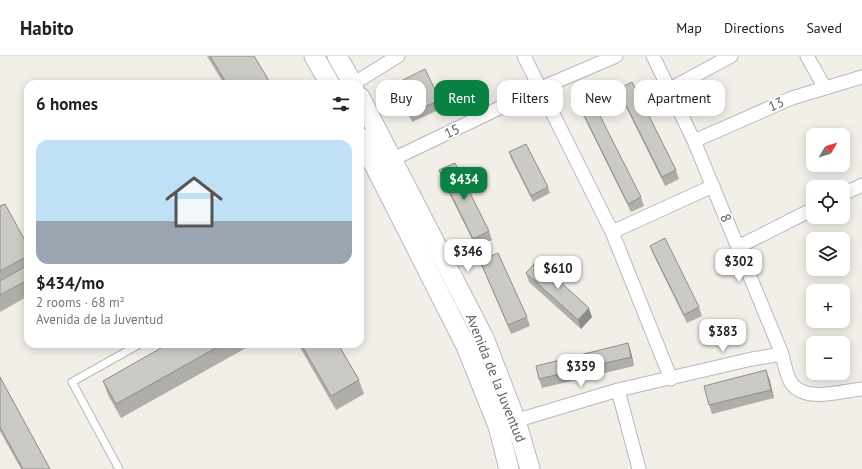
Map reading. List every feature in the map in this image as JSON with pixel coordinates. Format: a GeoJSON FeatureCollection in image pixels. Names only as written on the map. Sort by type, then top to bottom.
{"type":"FeatureCollection","features":[{"type":"Feature","properties":{"kind":"main road"},"geometry":{"type":"LineString","coordinates":[[314,56],[328,80]]}},
{"type":"Feature","properties":{"kind":"main road"},"geometry":{"type":"LineString","coordinates":[[337,56],[351,80]]}},
{"type":"Feature","properties":{"kind":"main road","name":"Avenida de la Juventud"},"geometry":{"type":"LineString","coordinates":[[364,105],[484,338],[507,424],[509,469]]}},
{"type":"Feature","properties":{"kind":"main road","name":"Avenida de la Juventud"},"geometry":{"type":"LineString","coordinates":[[364,144],[530,469]]}},
{"type":"Feature","properties":{"kind":"main road"},"geometry":{"type":"LineString","coordinates":[[466,346],[484,338]]}},
{"type":"Feature","properties":{"kind":"street"},"geometry":{"type":"LineString","coordinates":[[359,80],[398,56]]}},
{"type":"Feature","properties":{"kind":"street"},"geometry":{"type":"LineString","coordinates":[[524,56],[537,80]]}},
{"type":"Feature","properties":{"kind":"street","name":"15"},"geometry":{"type":"LineString","coordinates":[[560,80],[616,56]]}},
{"type":"Feature","properties":{"kind":"street","name":"8"},"geometry":{"type":"LineString","coordinates":[[653,56],[665,80]]}},
{"type":"Feature","properties":{"kind":"street"},"geometry":{"type":"LineString","coordinates":[[688,80],[731,56]]}},
{"type":"Feature","properties":{"kind":"street"},"geometry":{"type":"LineString","coordinates":[[807,56],[825,88]]}},
{"type":"Feature","properties":{"kind":"street","name":"13"},"geometry":{"type":"LineString","coordinates":[[694,141],[792,98],[862,78]]}},
{"type":"Feature","properties":{"kind":"street","name":"15"},"geometry":{"type":"LineString","coordinates":[[376,166],[497,109]]}},
{"type":"Feature","properties":{"kind":"street"},"geometry":{"type":"LineString","coordinates":[[555,116],[612,232],[671,379]]}},
{"type":"Feature","properties":{"kind":"street","name":"8"},"geometry":{"type":"LineString","coordinates":[[682,116],[713,186],[782,354],[790,381],[799,391],[812,395],[862,389]]}},
{"type":"Feature","properties":{"kind":"street"},"geometry":{"type":"LineString","coordinates":[[850,191],[862,185]]}},
{"type":"Feature","properties":{"kind":"street"},"geometry":{"type":"LineString","coordinates":[[612,232],[713,186]]}},
{"type":"Feature","properties":{"kind":"street"},"geometry":{"type":"LineString","coordinates":[[738,247],[806,213]]}},
{"type":"Feature","properties":{"kind":"street"},"geometry":{"type":"LineString","coordinates":[[507,424],[618,390],[671,379],[752,359],[782,354]]}},
{"type":"Feature","properties":{"kind":"street"},"geometry":{"type":"LineString","coordinates":[[618,390],[639,469]]}},
{"type":"Feature","properties":{"kind":"lane"},"geometry":{"type":"LineString","coordinates":[[118,469],[72,382],[133,348]]}},
{"type":"Feature","properties":{"kind":"building"},"geometry":{"type":"Polygon","coordinates":[[[210,56],[254,56],[269,80],[225,80],[210,56]]]}},
{"type":"Feature","properties":{"kind":"building"},"geometry":{"type":"Polygon","coordinates":[[[425,69],[434,88],[434,103],[426,106],[426,80],[403,80],[425,69]]]}},
{"type":"Feature","properties":{"kind":"building"},"geometry":{"type":"Polygon","coordinates":[[[632,82],[634,86],[634,116],[649,116],[676,170],[662,177],[626,105],[626,85],[632,82]]]}},
{"type":"Feature","properties":{"kind":"building"},"geometry":{"type":"Polygon","coordinates":[[[584,116],[600,116],[641,197],[628,204],[584,116]]]}},
{"type":"Feature","properties":{"kind":"building"},"geometry":{"type":"Polygon","coordinates":[[[526,144],[548,187],[531,196],[509,152],[526,144]]]}},
{"type":"Feature","properties":{"kind":"building"},"geometry":{"type":"Polygon","coordinates":[[[455,163],[489,231],[473,239],[439,170],[455,163]]]}},
{"type":"Feature","properties":{"kind":"building"},"geometry":{"type":"Polygon","coordinates":[[[5,204],[24,239],[24,258],[0,271],[0,206],[5,204]]]}},
{"type":"Feature","properties":{"kind":"building"},"geometry":{"type":"Polygon","coordinates":[[[665,238],[699,307],[684,315],[650,246],[665,238]]]}},
{"type":"Feature","properties":{"kind":"building"},"geometry":{"type":"Polygon","coordinates":[[[498,253],[527,317],[508,325],[480,261],[498,253]]]}},
{"type":"Feature","properties":{"kind":"building"},"geometry":{"type":"Polygon","coordinates":[[[537,261],[589,308],[578,320],[526,273],[537,261]]]}},
{"type":"Feature","properties":{"kind":"building"},"geometry":{"type":"Polygon","coordinates":[[[24,267],[24,282],[0,295],[0,281],[24,267]]]}},
{"type":"Feature","properties":{"kind":"building"},"geometry":{"type":"Polygon","coordinates":[[[628,343],[631,357],[539,379],[536,366],[628,343]]]}},
{"type":"Feature","properties":{"kind":"building"},"geometry":{"type":"Polygon","coordinates":[[[161,348],[216,348],[116,404],[103,381],[161,348]]]}},
{"type":"Feature","properties":{"kind":"building"},"geometry":{"type":"Polygon","coordinates":[[[303,348],[340,348],[359,380],[331,396],[303,348]]]}},
{"type":"Feature","properties":{"kind":"building"},"geometry":{"type":"Polygon","coordinates":[[[766,370],[771,390],[709,405],[704,386],[766,370]]]}},
{"type":"Feature","properties":{"kind":"building"},"geometry":{"type":"Polygon","coordinates":[[[0,377],[50,469],[23,469],[0,427],[0,377]]]}}]}
